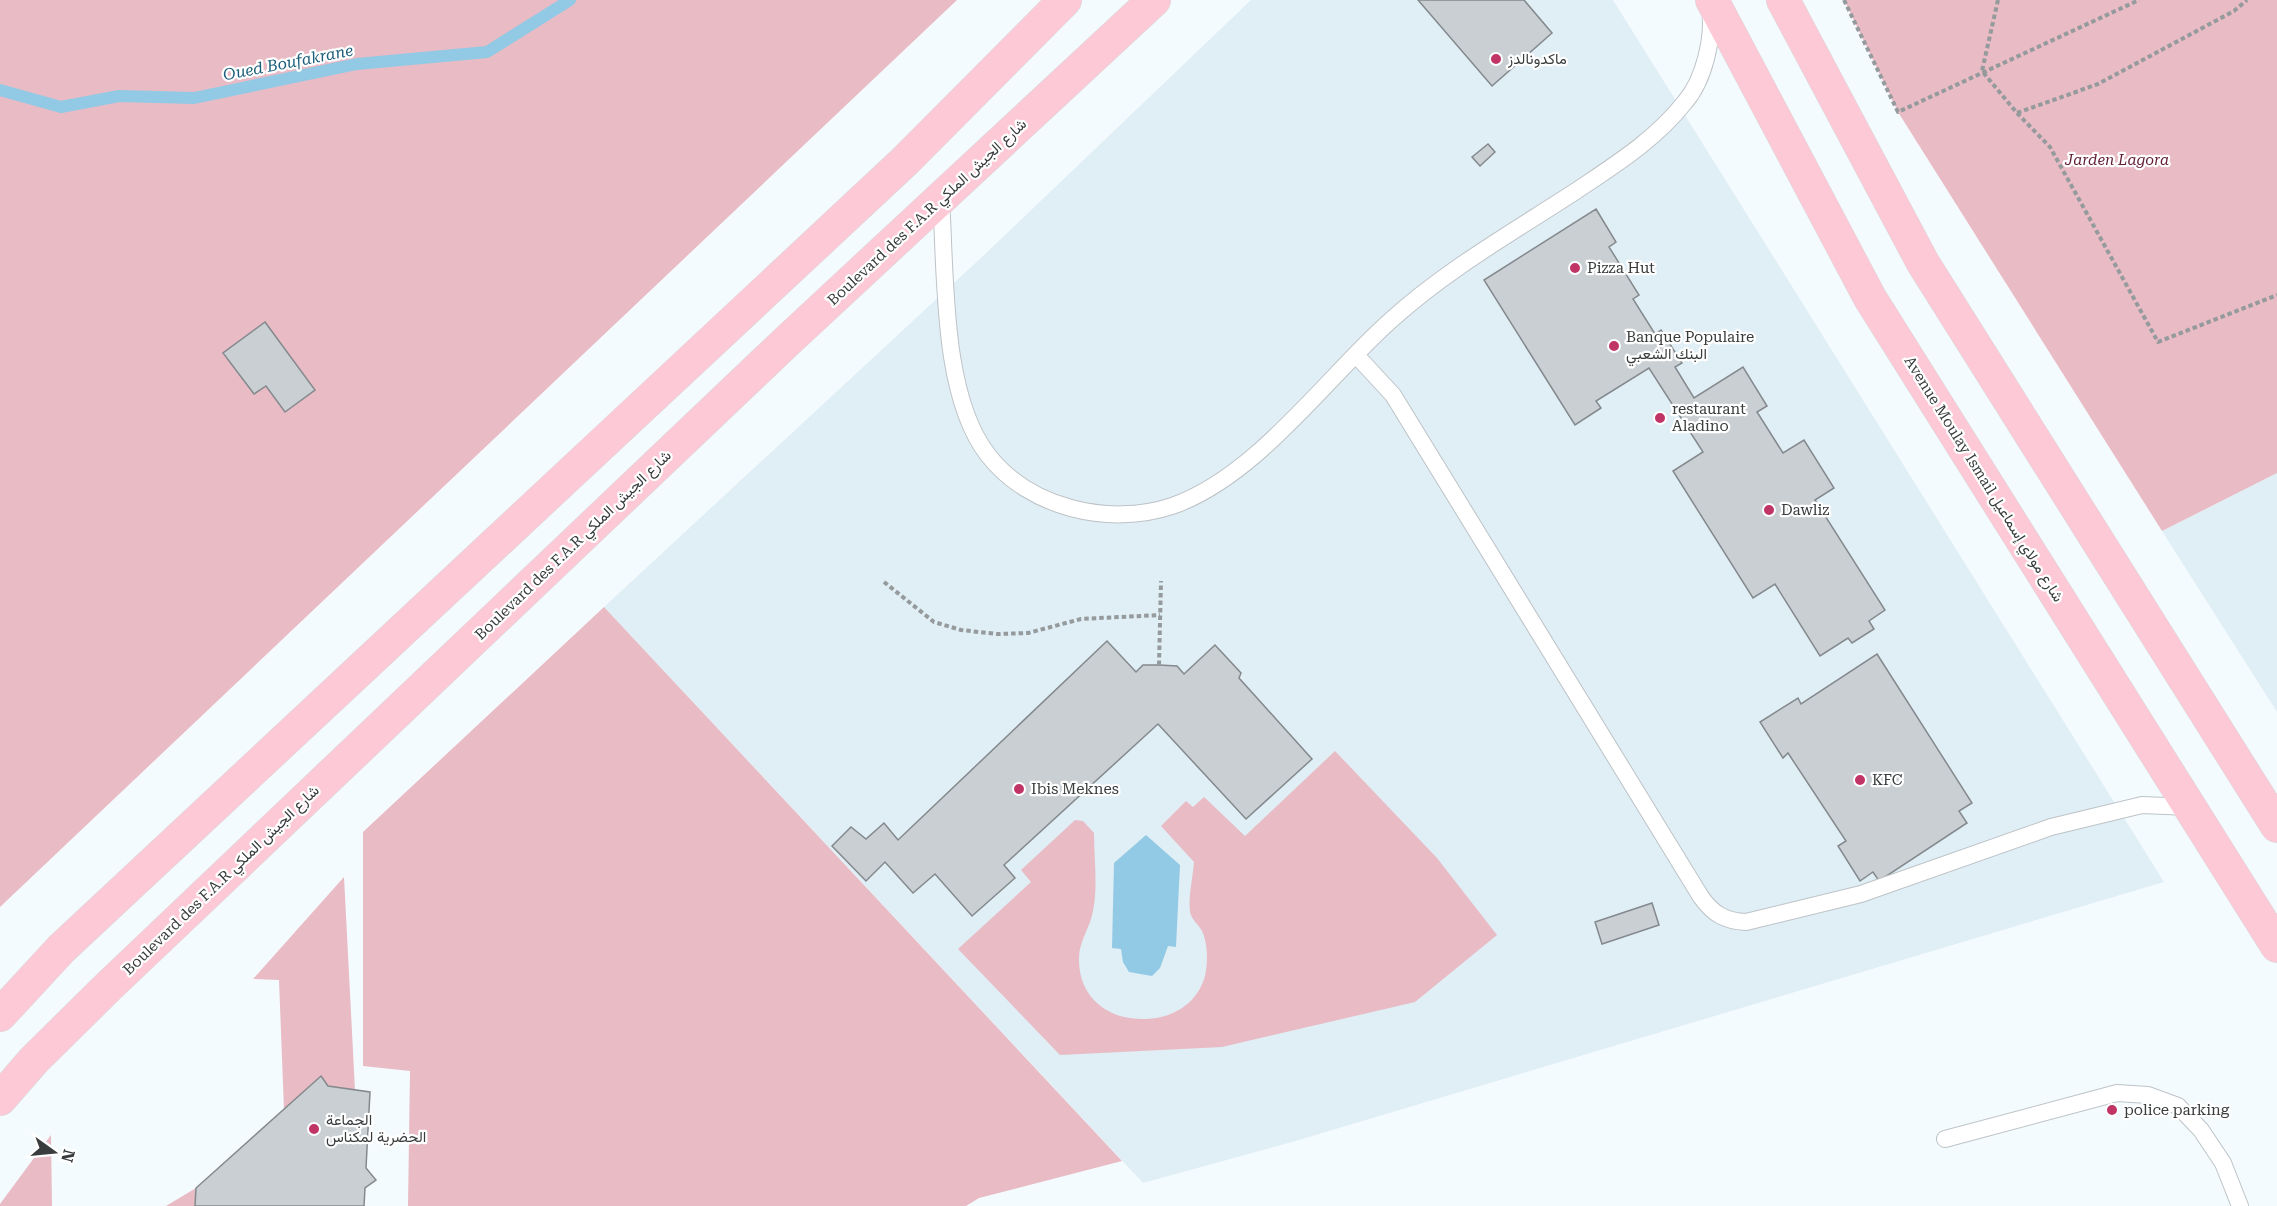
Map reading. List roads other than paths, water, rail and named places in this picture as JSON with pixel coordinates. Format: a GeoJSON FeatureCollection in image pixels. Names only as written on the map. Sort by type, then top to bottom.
{"type":"FeatureCollection","features":[{"type":"Feature","properties":{"kind":"main road"},"geometry":{"type":"LineString","coordinates":[[0,1016],[61,950],[905,161],[1065,0]]}},
{"type":"Feature","properties":{"kind":"main road","name":"Boulevard des F.A.R شارع الجيش الملكي"},"geometry":{"type":"LineString","coordinates":[[0,1099],[34,1060],[109,986],[784,344],[1154,0]]}},
{"type":"Feature","properties":{"kind":"main road","name":"Avenue Moulay Ismail شارع مولاي إسماعيل"},"geometry":{"type":"LineString","coordinates":[[1710,0],[1870,298],[2277,946]]}},
{"type":"Feature","properties":{"kind":"main road"},"geometry":{"type":"LineString","coordinates":[[1783,0],[1923,263],[2277,826]]}},
{"type":"Feature","properties":{"kind":"lane"},"geometry":{"type":"LineString","coordinates":[[941,199],[951,352],[961,399],[972,429],[987,454],[1006,475],[1057,504],[1084,512],[1147,513],[1200,495],[1271,439],[1389,322],[1437,282],[1628,157],[1659,132],[1688,99],[1702,70],[1711,13],[1710,0]]}},
{"type":"Feature","properties":{"kind":"lane"},"geometry":{"type":"LineString","coordinates":[[1356,355],[1393,395],[1708,909],[1719,917],[1746,922],[1861,894],[2051,827],[2142,805],[2189,807]]}},
{"type":"Feature","properties":{"kind":"lane"},"geometry":{"type":"LineString","coordinates":[[1945,1139],[2117,1092],[2148,1095],[2178,1106],[2201,1130],[2223,1163],[2240,1206]]}},
{"type":"Feature","properties":{"kind":"water"},"geometry":{"type":"Polygon","coordinates":[[[1146,835],[1180,865],[1176,947],[1168,946],[1160,968],[1152,976],[1129,972],[1123,962],[1121,949],[1112,948],[1114,863],[1146,835]]]}},
{"type":"Feature","properties":{"kind":"waterway","name":"Oued Boufakrane"},"geometry":{"type":"LineString","coordinates":[[0,90],[61,107],[119,96],[194,98],[357,64],[487,52],[570,0]]}},
{"type":"Feature","properties":{"kind":"place","name":"ماكدونالدز"},"geometry":{"type":"Point","coordinates":[1496,59]}},
{"type":"Feature","properties":{"kind":"place","name":"Pizza Hut"},"geometry":{"type":"Point","coordinates":[1575,268]}},
{"type":"Feature","properties":{"kind":"place","name":"Banque Populaire البنك الشعبي"},"geometry":{"type":"Point","coordinates":[1614,346]}},
{"type":"Feature","properties":{"kind":"place","name":"restaurant Aladino"},"geometry":{"type":"Point","coordinates":[1660,418]}},
{"type":"Feature","properties":{"kind":"place","name":"Dawliz"},"geometry":{"type":"Point","coordinates":[1769,510]}},
{"type":"Feature","properties":{"kind":"place","name":"KFC"},"geometry":{"type":"Point","coordinates":[1860,780]}},
{"type":"Feature","properties":{"kind":"place","name":"Ibis Meknes"},"geometry":{"type":"Point","coordinates":[1019,789]}},
{"type":"Feature","properties":{"kind":"place","name":"police parking"},"geometry":{"type":"Point","coordinates":[2112,1110]}},
{"type":"Feature","properties":{"kind":"place","name":"الجماعة الحضرية لمكناس"},"geometry":{"type":"Point","coordinates":[314,1129]}},
{"type":"Feature","properties":{"kind":"park label","name":"Jarden Lagora"},"geometry":{"type":"Point","coordinates":[2117,160]}}]}
